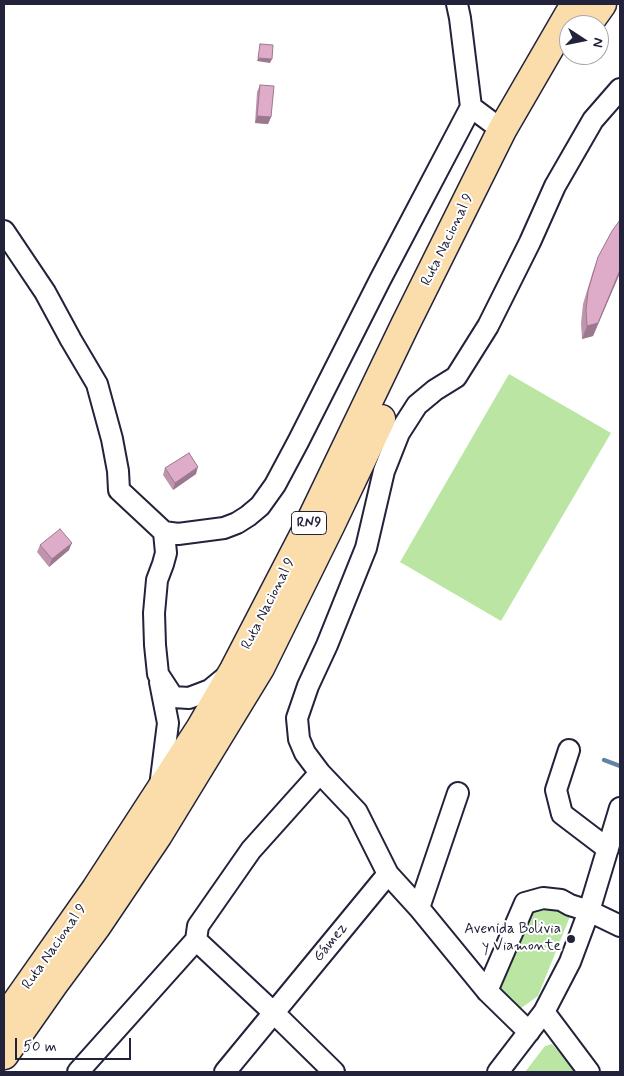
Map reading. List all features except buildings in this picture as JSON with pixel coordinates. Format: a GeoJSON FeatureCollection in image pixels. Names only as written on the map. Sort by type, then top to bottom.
{"type":"FeatureCollection","features":[{"type":"Feature","properties":{"kind":"highway","name":"Ruta Nacional 9"},"geometry":{"type":"LineString","coordinates":[[4,1020],[96,889],[200,729],[234,670],[304,535],[502,130],[575,4]]}},
{"type":"Feature","properties":{"kind":"highway"},"geometry":{"type":"LineString","coordinates":[[594,15],[602,4]]}},
{"type":"Feature","properties":{"kind":"highway","name":"Ruta Nacional 9"},"geometry":{"type":"LineString","coordinates":[[4,1055],[96,927],[158,835],[260,668],[332,524],[445,279],[500,172],[562,65]]}},
{"type":"Feature","properties":{"kind":"street"},"geometry":{"type":"LineString","coordinates":[[4,231],[45,292],[97,384],[112,439],[118,471],[119,490],[164,532],[178,534],[224,528],[237,523],[260,506],[275,485],[471,106],[457,4]]}},
{"type":"Feature","properties":{"kind":"street"},"geometry":{"type":"LineString","coordinates":[[529,1032],[487,991],[419,908],[388,874],[357,812],[304,753],[298,739],[297,718],[308,686],[327,645],[366,548],[384,471],[399,433],[417,404],[456,377],[488,326],[530,242],[555,186],[593,120],[620,89]]}},
{"type":"Feature","properties":{"kind":"street"},"geometry":{"type":"LineString","coordinates":[[471,106],[502,130]]}},
{"type":"Feature","properties":{"kind":"street"},"geometry":{"type":"LineString","coordinates":[[160,789],[168,723],[158,674],[155,645],[155,606],[157,580],[166,553],[164,532]]}},
{"type":"Feature","properties":{"kind":"street"},"geometry":{"type":"LineString","coordinates":[[158,674],[174,696],[189,698],[210,690],[234,670]]}},
{"type":"Feature","properties":{"kind":"street"},"geometry":{"type":"LineString","coordinates":[[569,750],[556,790],[562,814],[608,849]]}},
{"type":"Feature","properties":{"kind":"street"},"geometry":{"type":"LineString","coordinates":[[78,1072],[196,940],[198,926],[251,850],[320,773]]}},
{"type":"Feature","properties":{"kind":"street"},"geometry":{"type":"LineString","coordinates":[[419,908],[458,793]]}},
{"type":"Feature","properties":{"kind":"street"},"geometry":{"type":"LineString","coordinates":[[498,1072],[544,1012],[570,962],[589,911],[620,808]]}},
{"type":"Feature","properties":{"kind":"street","name":"Gámez"},"geometry":{"type":"LineString","coordinates":[[225,1072],[388,874]]}},
{"type":"Feature","properties":{"kind":"street"},"geometry":{"type":"LineString","coordinates":[[487,991],[525,903],[543,898],[561,900],[620,926]]}},
{"type":"Feature","properties":{"kind":"street"},"geometry":{"type":"LineString","coordinates":[[196,940],[334,1072]]}},
{"type":"Feature","properties":{"kind":"street"},"geometry":{"type":"LineString","coordinates":[[544,1012],[589,1072]]}},
{"type":"Feature","properties":{"kind":"green space"},"geometry":{"type":"Polygon","coordinates":[[[509,374],[611,433],[501,621],[400,562],[509,374]]]}},
{"type":"Feature","properties":{"kind":"green space"},"geometry":{"type":"Polygon","coordinates":[[[553,904],[571,914],[538,996],[517,1011],[496,986],[529,910],[553,904]]]}},
{"type":"Feature","properties":{"kind":"green space"},"geometry":{"type":"Polygon","coordinates":[[[552,1044],[576,1072],[525,1072],[545,1046],[552,1044]]]}},
{"type":"Feature","properties":{"kind":"waterway"},"geometry":{"type":"LineString","coordinates":[[604,760],[620,766]]}},
{"type":"Feature","properties":{"kind":"place","name":"Avenida Bolivia y Viamonte"},"geometry":{"type":"Point","coordinates":[571,939]}}]}
